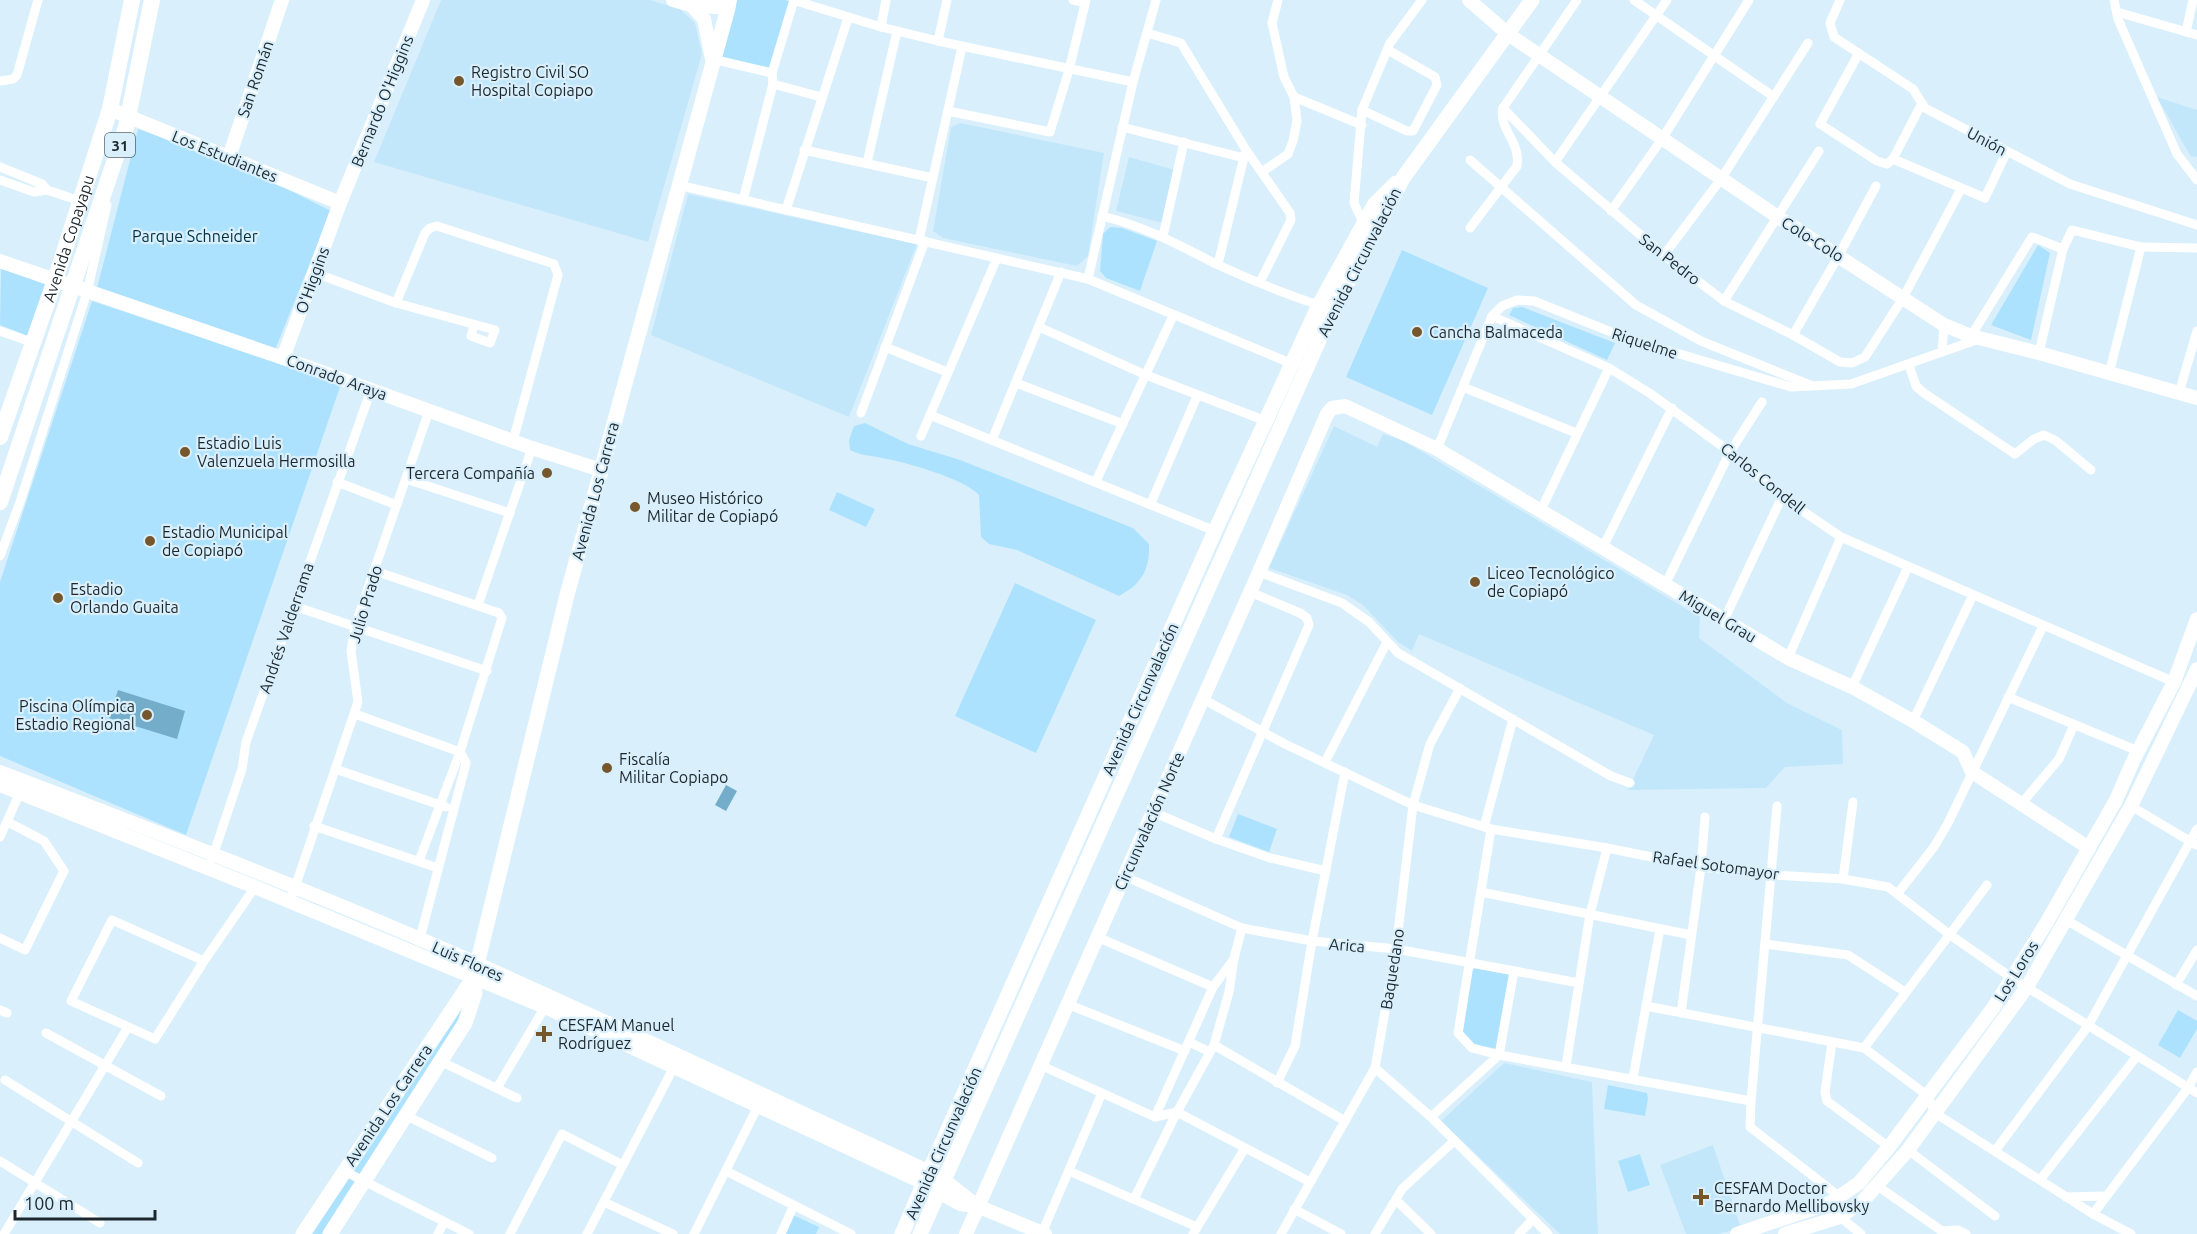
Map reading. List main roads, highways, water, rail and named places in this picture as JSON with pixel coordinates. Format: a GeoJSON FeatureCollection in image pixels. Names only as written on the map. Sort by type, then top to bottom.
{"type":"FeatureCollection","features":[{"type":"Feature","properties":{"kind":"highway","name":"Avenida Copayapu"},"geometry":{"type":"LineString","coordinates":[[0,437],[34,343],[111,109],[132,0]]}},
{"type":"Feature","properties":{"kind":"highway","name":"Avenida Copayapu"},"geometry":{"type":"LineString","coordinates":[[0,502],[80,289],[127,122],[152,0]]}},
{"type":"Feature","properties":{"kind":"main road","name":"Avenida Circunvalación"},"geometry":{"type":"LineString","coordinates":[[920,1234],[947,1132],[1266,421],[1339,298],[1403,178],[1532,0]]}},
{"type":"Feature","properties":{"kind":"main road","name":"Avenida Los Carrera"},"geometry":{"type":"LineString","coordinates":[[330,1234],[465,1023],[475,993],[476,971],[542,692],[728,2]]}},
{"type":"Feature","properties":{"kind":"main road","name":"Avenida Circunvalación"},"geometry":{"type":"LineString","coordinates":[[902,1234],[933,1182],[1299,367],[1319,305],[1363,222],[1380,198],[1403,178]]}},
{"type":"Feature","properties":{"kind":"main road","name":"Avenida Los Carrera"},"geometry":{"type":"LineString","coordinates":[[303,1234],[476,971]]}},
{"type":"Feature","properties":{"kind":"place","name":"Registro Civil SO Hospital Copiapo"},"geometry":{"type":"Point","coordinates":[459,81]}},
{"type":"Feature","properties":{"kind":"place","name":"Cancha Balmaceda"},"geometry":{"type":"Point","coordinates":[1417,332]}},
{"type":"Feature","properties":{"kind":"place","name":"Estadio Luis Valenzuela Hermosilla"},"geometry":{"type":"Point","coordinates":[185,452]}},
{"type":"Feature","properties":{"kind":"place","name":"Tercera Compañía"},"geometry":{"type":"Point","coordinates":[547,473]}},
{"type":"Feature","properties":{"kind":"place","name":"Museo Histórico Militar de Copiapó"},"geometry":{"type":"Point","coordinates":[635,507]}},
{"type":"Feature","properties":{"kind":"place","name":"Estadio Municipal de Copiapó"},"geometry":{"type":"Point","coordinates":[150,541]}},
{"type":"Feature","properties":{"kind":"place","name":"Liceo Tecnológico de Copiapó"},"geometry":{"type":"Point","coordinates":[1475,582]}},
{"type":"Feature","properties":{"kind":"place","name":"Estadio Orlando Guaita"},"geometry":{"type":"Point","coordinates":[58,598]}},
{"type":"Feature","properties":{"kind":"place","name":"Piscina Olímpica Estadio Regional"},"geometry":{"type":"Point","coordinates":[147,715]}},
{"type":"Feature","properties":{"kind":"place","name":"Fiscalía Militar Copiapo"},"geometry":{"type":"Point","coordinates":[607,768]}},
{"type":"Feature","properties":{"kind":"place","name":"CESFAM Manuel Rodríguez"},"geometry":{"type":"Point","coordinates":[544,1034]}},
{"type":"Feature","properties":{"kind":"place","name":"CESFAM Doctor Bernardo Mellibovsky"},"geometry":{"type":"Point","coordinates":[1701,1197]}},
{"type":"Feature","properties":{"kind":"park label","name":"Parque Schneider"},"geometry":{"type":"Point","coordinates":[195,236]}}]}
